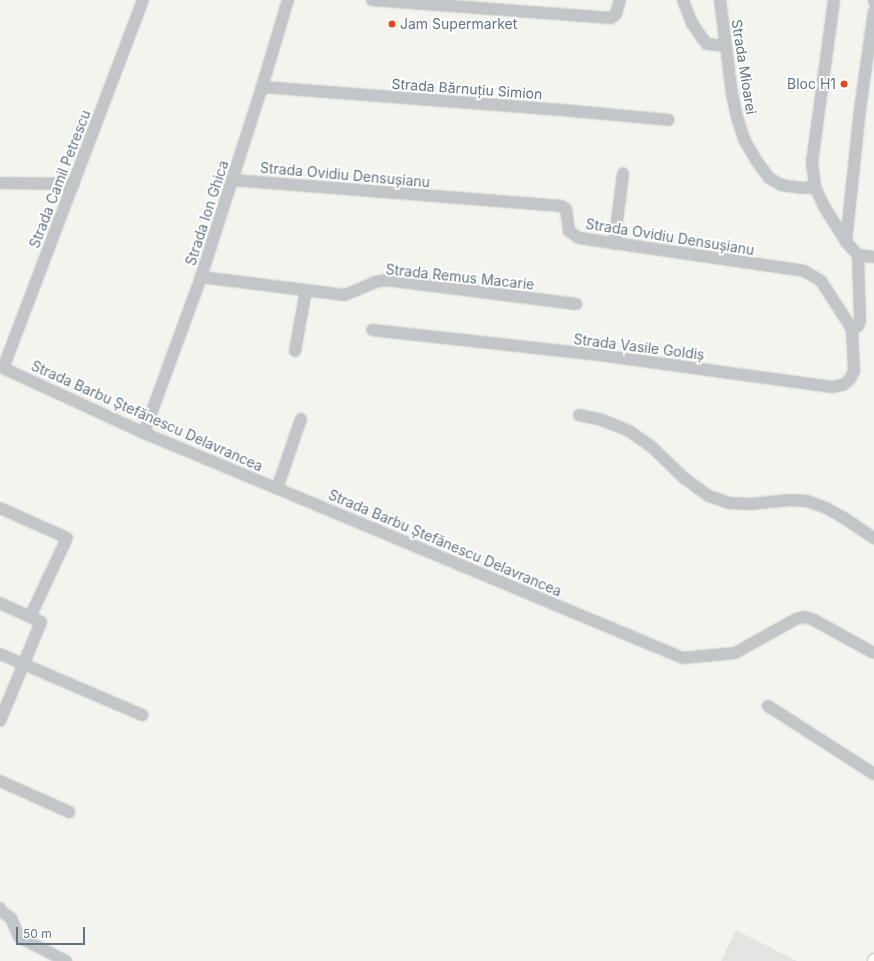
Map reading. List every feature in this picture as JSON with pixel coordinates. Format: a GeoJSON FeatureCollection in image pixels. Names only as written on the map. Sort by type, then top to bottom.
{"type":"FeatureCollection","features":[{"type":"Feature","properties":{"kind":"street","name":"Strada Camil Petrescu"},"geometry":{"type":"LineString","coordinates":[[5,369],[4,365],[143,0]]}},
{"type":"Feature","properties":{"kind":"street","name":"Strada Ion Ghica"},"geometry":{"type":"LineString","coordinates":[[144,433],[201,277],[262,87],[288,0]]}},
{"type":"Feature","properties":{"kind":"street"},"geometry":{"type":"LineString","coordinates":[[372,0],[611,18],[616,14],[620,4]]}},
{"type":"Feature","properties":{"kind":"street"},"geometry":{"type":"LineString","coordinates":[[683,0],[692,23],[707,44],[725,46]]}},
{"type":"Feature","properties":{"kind":"street","name":"Strada Mioarei"},"geometry":{"type":"LineString","coordinates":[[720,0],[725,46],[737,117],[745,141],[769,178],[781,185],[802,188],[816,187]]}},
{"type":"Feature","properties":{"kind":"street"},"geometry":{"type":"LineString","coordinates":[[834,0],[812,162],[816,187],[825,208],[846,242],[858,255],[874,257]]}},
{"type":"Feature","properties":{"kind":"street"},"geometry":{"type":"LineString","coordinates":[[846,242],[870,69],[874,11]]}},
{"type":"Feature","properties":{"kind":"street","name":"Strada Bărnuțiu Simion"},"geometry":{"type":"LineString","coordinates":[[262,87],[562,110],[669,120]]}},
{"type":"Feature","properties":{"kind":"street"},"geometry":{"type":"LineString","coordinates":[[614,244],[623,174]]}},
{"type":"Feature","properties":{"kind":"street","name":"Strada Ovidiu Densușianu"},"geometry":{"type":"LineString","coordinates":[[232,180],[561,206],[566,209],[569,231],[578,238],[804,271],[821,281],[852,329]]}},
{"type":"Feature","properties":{"kind":"street"},"geometry":{"type":"LineString","coordinates":[[0,183],[74,184]]}},
{"type":"Feature","properties":{"kind":"street"},"geometry":{"type":"LineString","coordinates":[[852,329],[858,326],[860,321],[858,255]]}},
{"type":"Feature","properties":{"kind":"street","name":"Strada Remus Macarie"},"geometry":{"type":"LineString","coordinates":[[201,277],[345,295],[375,282],[386,280],[576,304]]}},
{"type":"Feature","properties":{"kind":"street"},"geometry":{"type":"LineString","coordinates":[[295,351],[306,290]]}},
{"type":"Feature","properties":{"kind":"street","name":"Strada Vasile Goldiș"},"geometry":{"type":"LineString","coordinates":[[372,330],[599,355],[832,387],[843,385],[854,371],[852,329]]}},
{"type":"Feature","properties":{"kind":"street","name":"Strada Barbu Ștefănescu Delavrancea"},"geometry":{"type":"LineString","coordinates":[[5,369],[144,433],[683,658],[735,653],[796,619],[805,617],[814,620],[874,653]]}},
{"type":"Feature","properties":{"kind":"street"},"geometry":{"type":"LineString","coordinates":[[579,415],[602,420],[629,431],[653,448],[684,478],[709,496],[729,503],[750,504],[790,500],[807,501],[838,514],[874,538]]}},
{"type":"Feature","properties":{"kind":"street"},"geometry":{"type":"LineString","coordinates":[[277,489],[300,418]]}},
{"type":"Feature","properties":{"kind":"street"},"geometry":{"type":"LineString","coordinates":[[0,508],[66,538],[30,617]]}},
{"type":"Feature","properties":{"kind":"street"},"geometry":{"type":"LineString","coordinates":[[0,603],[42,622],[0,721]]}},
{"type":"Feature","properties":{"kind":"street"},"geometry":{"type":"LineString","coordinates":[[0,654],[142,715]]}},
{"type":"Feature","properties":{"kind":"street"},"geometry":{"type":"LineString","coordinates":[[768,706],[874,774]]}},
{"type":"Feature","properties":{"kind":"street"},"geometry":{"type":"LineString","coordinates":[[0,781],[69,812]]}},
{"type":"Feature","properties":{"kind":"street"},"geometry":{"type":"LineString","coordinates":[[0,908],[2,912],[11,918],[19,937],[66,961]]}},
{"type":"Feature","properties":{"kind":"shaded area"},"geometry":{"type":"Polygon","coordinates":[[[736,930],[797,961],[721,961],[736,930]]]}},
{"type":"Feature","properties":{"kind":"place","name":"Jam Supermarket"},"geometry":{"type":"Point","coordinates":[392,24]}},
{"type":"Feature","properties":{"kind":"place","name":"Bloc H1"},"geometry":{"type":"Point","coordinates":[844,84]}}]}
